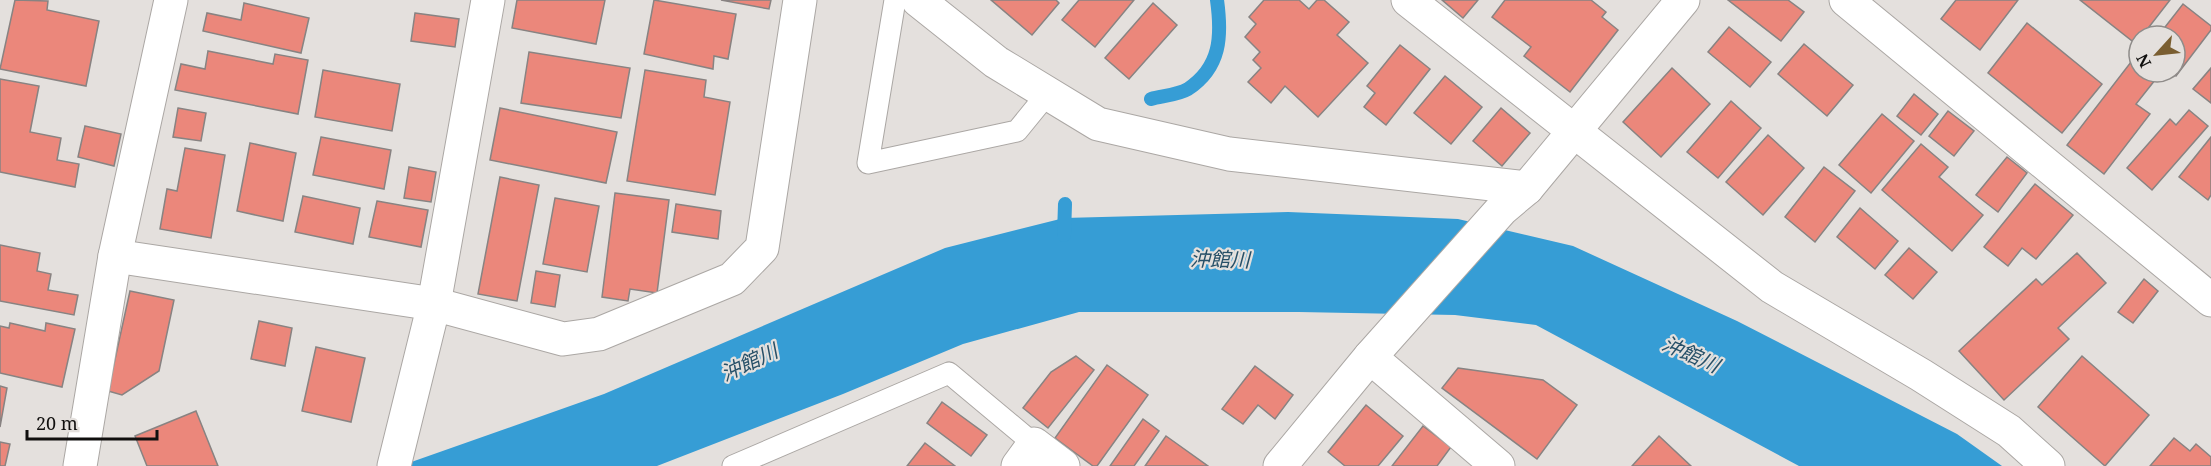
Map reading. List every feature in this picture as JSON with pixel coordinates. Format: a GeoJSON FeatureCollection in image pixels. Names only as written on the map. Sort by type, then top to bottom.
{"type":"FeatureCollection","features":[{"type":"Feature","properties":{"kind":"street"},"geometry":{"type":"LineString","coordinates":[[80,466],[115,256],[171,0]]}},
{"type":"Feature","properties":{"kind":"street"},"geometry":{"type":"LineString","coordinates":[[396,455],[434,304],[488,0]]}},
{"type":"Feature","properties":{"kind":"street"},"geometry":{"type":"LineString","coordinates":[[115,256],[434,304],[563,339],[599,334],[732,279],[762,248],[800,0]]}},
{"type":"Feature","properties":{"kind":"street"},"geometry":{"type":"LineString","coordinates":[[918,0],[996,62],[1098,124],[1229,154],[1527,188]]}},
{"type":"Feature","properties":{"kind":"street"},"geometry":{"type":"LineString","coordinates":[[1408,0],[1772,287],[1921,375],[2009,431],[2048,466]]}},
{"type":"Feature","properties":{"kind":"street"},"geometry":{"type":"LineString","coordinates":[[1280,466],[1381,345],[1502,209],[1527,188],[1683,0]]}},
{"type":"Feature","properties":{"kind":"street"},"geometry":{"type":"LineString","coordinates":[[1846,0],[2211,300]]}},
{"type":"Feature","properties":{"kind":"street"},"geometry":{"type":"LineString","coordinates":[[1381,345],[1498,466]]}},
{"type":"Feature","properties":{"kind":"street"},"geometry":{"type":"LineString","coordinates":[[1026,455],[1063,466]]}},
{"type":"Feature","properties":{"kind":"lane"},"geometry":{"type":"LineString","coordinates":[[895,0],[868,163],[1017,131],[1048,93]]}},
{"type":"Feature","properties":{"kind":"lane"},"geometry":{"type":"LineString","coordinates":[[733,466],[949,373],[1026,455]]}},
{"type":"Feature","properties":{"kind":"water","name":"沖館川"},"geometry":{"type":"Polygon","coordinates":[[[1288,212],[1458,219],[1573,246],[1737,321],[1957,434],[2002,466],[1799,466],[1536,325],[1455,315],[1079,312],[963,344],[843,394],[657,466],[400,466],[604,394],[945,248],[1064,218],[1288,212]]]}},
{"type":"Feature","properties":{"kind":"building"},"geometry":{"type":"Polygon","coordinates":[[[15,0],[48,1],[47,10],[99,21],[86,86],[0,69],[15,0]]]}},
{"type":"Feature","properties":{"kind":"building"},"geometry":{"type":"Polygon","coordinates":[[[517,0],[605,0],[596,44],[512,28],[517,0]]]}},
{"type":"Feature","properties":{"kind":"building"},"geometry":{"type":"Polygon","coordinates":[[[654,0],[736,14],[728,59],[714,56],[713,69],[644,54],[654,0]]]}},
{"type":"Feature","properties":{"kind":"building"},"geometry":{"type":"Polygon","coordinates":[[[721,0],[771,0],[769,9],[721,0]]]}},
{"type":"Feature","properties":{"kind":"building"},"geometry":{"type":"Polygon","coordinates":[[[991,0],[1056,0],[1059,3],[1032,35],[991,0]]]}},
{"type":"Feature","properties":{"kind":"building"},"geometry":{"type":"Polygon","coordinates":[[[1079,0],[1134,0],[1095,47],[1062,20],[1079,0]]]}},
{"type":"Feature","properties":{"kind":"building"},"geometry":{"type":"Polygon","coordinates":[[[1264,0],[1299,0],[1309,9],[1317,0],[1324,0],[1349,22],[1337,35],[1368,63],[1318,117],[1285,86],[1271,103],[1248,82],[1261,68],[1253,60],[1260,52],[1245,37],[1256,24],[1249,17],[1264,0]]]}},
{"type":"Feature","properties":{"kind":"building"},"geometry":{"type":"Polygon","coordinates":[[[1442,0],[1478,0],[1463,18],[1442,0]]]}},
{"type":"Feature","properties":{"kind":"building"},"geometry":{"type":"Polygon","coordinates":[[[1505,0],[1591,0],[1606,12],[1602,17],[1618,30],[1570,92],[1524,56],[1531,47],[1492,17],[1505,0]]]}},
{"type":"Feature","properties":{"kind":"building"},"geometry":{"type":"Polygon","coordinates":[[[1728,0],[1788,0],[1804,12],[1781,41],[1728,0]]]}},
{"type":"Feature","properties":{"kind":"building"},"geometry":{"type":"Polygon","coordinates":[[[1956,0],[2018,0],[1980,50],[1941,19],[1956,0]]]}},
{"type":"Feature","properties":{"kind":"building"},"geometry":{"type":"Polygon","coordinates":[[[2080,0],[2170,0],[2151,24],[2127,24],[2127,37],[2080,0]]]}},
{"type":"Feature","properties":{"kind":"building"},"geometry":{"type":"Polygon","coordinates":[[[244,3],[309,18],[301,53],[203,31],[207,13],[241,20],[244,3]]]}},
{"type":"Feature","properties":{"kind":"building"},"geometry":{"type":"Polygon","coordinates":[[[1153,3],[1177,25],[1129,79],[1105,58],[1153,3]]]}},
{"type":"Feature","properties":{"kind":"building"},"geometry":{"type":"Polygon","coordinates":[[[2183,4],[2211,26],[2211,30],[2187,62],[2187,24],[2167,24],[2183,4]]]}},
{"type":"Feature","properties":{"kind":"building"},"geometry":{"type":"Polygon","coordinates":[[[415,13],[459,19],[455,47],[411,41],[415,13]]]}},
{"type":"Feature","properties":{"kind":"building"},"geometry":{"type":"Polygon","coordinates":[[[2027,23],[2102,84],[2062,133],[1988,73],[2027,23]]]}},
{"type":"Feature","properties":{"kind":"building"},"geometry":{"type":"Polygon","coordinates":[[[1729,27],[1771,62],[1750,87],[1708,52],[1729,27]]]}},
{"type":"Feature","properties":{"kind":"building"},"geometry":{"type":"Polygon","coordinates":[[[1804,44],[1853,85],[1827,116],[1778,74],[1804,44]]]}},
{"type":"Feature","properties":{"kind":"building"},"geometry":{"type":"Polygon","coordinates":[[[1400,45],[1430,69],[1386,125],[1364,107],[1375,93],[1367,86],[1400,45]]]}},
{"type":"Feature","properties":{"kind":"building"},"geometry":{"type":"Polygon","coordinates":[[[208,51],[273,64],[275,54],[308,60],[298,114],[175,90],[181,64],[205,69],[208,51]]]}},
{"type":"Feature","properties":{"kind":"building"},"geometry":{"type":"Polygon","coordinates":[[[529,52],[630,68],[621,118],[521,103],[529,52]]]}},
{"type":"Feature","properties":{"kind":"building"},"geometry":{"type":"Polygon","coordinates":[[[2127,67],[2127,84],[2152,84],[2136,104],[2150,114],[2104,174],[2067,145],[2127,67]]]}},
{"type":"Feature","properties":{"kind":"building"},"geometry":{"type":"Polygon","coordinates":[[[1672,68],[1710,104],[1661,157],[1623,122],[1672,68]]]}},
{"type":"Feature","properties":{"kind":"building"},"geometry":{"type":"Polygon","coordinates":[[[2211,68],[2211,103],[2193,89],[2211,68]]]}},
{"type":"Feature","properties":{"kind":"building"},"geometry":{"type":"Polygon","coordinates":[[[323,70],[400,84],[392,131],[315,117],[323,70]]]}},
{"type":"Feature","properties":{"kind":"building"},"geometry":{"type":"Polygon","coordinates":[[[645,70],[706,80],[704,97],[730,102],[715,195],[627,181],[645,70]]]}},
{"type":"Feature","properties":{"kind":"building"},"geometry":{"type":"Polygon","coordinates":[[[1445,76],[1482,107],[1451,144],[1414,113],[1445,76]]]}},
{"type":"Feature","properties":{"kind":"building"},"geometry":{"type":"Polygon","coordinates":[[[0,79],[39,86],[30,132],[61,138],[57,160],[79,164],[75,187],[0,172],[0,79]]]}},
{"type":"Feature","properties":{"kind":"building"},"geometry":{"type":"Polygon","coordinates":[[[1914,94],[1938,114],[1921,135],[1897,116],[1914,94]]]}},
{"type":"Feature","properties":{"kind":"building"},"geometry":{"type":"Polygon","coordinates":[[[1731,101],[1761,128],[1718,178],[1687,152],[1731,101]]]}},
{"type":"Feature","properties":{"kind":"building"},"geometry":{"type":"Polygon","coordinates":[[[178,108],[206,113],[201,141],[173,137],[178,108]]]}},
{"type":"Feature","properties":{"kind":"building"},"geometry":{"type":"Polygon","coordinates":[[[500,108],[617,132],[606,183],[490,160],[500,108]]]}},
{"type":"Feature","properties":{"kind":"building"},"geometry":{"type":"Polygon","coordinates":[[[1501,108],[1530,133],[1502,166],[1473,141],[1501,108]]]}},
{"type":"Feature","properties":{"kind":"building"},"geometry":{"type":"Polygon","coordinates":[[[2189,110],[2208,126],[2152,190],[2127,168],[2170,119],[2176,125],[2189,110]]]}},
{"type":"Feature","properties":{"kind":"building"},"geometry":{"type":"Polygon","coordinates":[[[1948,111],[1974,131],[1954,156],[1929,136],[1948,111]]]}},
{"type":"Feature","properties":{"kind":"building"},"geometry":{"type":"Polygon","coordinates":[[[1882,114],[1914,141],[1871,193],[1839,165],[1882,114]]]}},
{"type":"Feature","properties":{"kind":"building"},"geometry":{"type":"Polygon","coordinates":[[[85,126],[121,134],[114,166],[78,157],[85,126]]]}},
{"type":"Feature","properties":{"kind":"building"},"geometry":{"type":"Polygon","coordinates":[[[1768,135],[1804,168],[1763,215],[1726,182],[1768,135]]]}},
{"type":"Feature","properties":{"kind":"building"},"geometry":{"type":"Polygon","coordinates":[[[321,137],[391,150],[384,189],[313,175],[321,137]]]}},
{"type":"Feature","properties":{"kind":"building"},"geometry":{"type":"Polygon","coordinates":[[[2211,137],[2211,195],[2208,200],[2179,177],[2211,137]]]}},
{"type":"Feature","properties":{"kind":"building"},"geometry":{"type":"Polygon","coordinates":[[[250,143],[296,153],[283,221],[237,211],[250,143]]]}},
{"type":"Feature","properties":{"kind":"building"},"geometry":{"type":"Polygon","coordinates":[[[1921,144],[1948,167],[1939,177],[1983,215],[1952,251],[1882,190],[1921,144]]]}},
{"type":"Feature","properties":{"kind":"building"},"geometry":{"type":"Polygon","coordinates":[[[185,148],[225,155],[211,238],[160,229],[167,189],[177,191],[185,148]]]}},
{"type":"Feature","properties":{"kind":"building"},"geometry":{"type":"Polygon","coordinates":[[[2007,157],[2027,173],[1998,212],[1976,195],[2007,157]]]}},
{"type":"Feature","properties":{"kind":"building"},"geometry":{"type":"Polygon","coordinates":[[[409,167],[436,172],[431,202],[404,198],[409,167]]]}},
{"type":"Feature","properties":{"kind":"building"},"geometry":{"type":"Polygon","coordinates":[[[1824,167],[1855,191],[1815,242],[1785,217],[1824,167]]]}},
{"type":"Feature","properties":{"kind":"building"},"geometry":{"type":"Polygon","coordinates":[[[500,177],[539,185],[517,301],[478,294],[500,177]]]}},
{"type":"Feature","properties":{"kind":"building"},"geometry":{"type":"Polygon","coordinates":[[[2035,184],[2073,215],[2036,259],[2022,248],[2008,266],[1984,247],[2035,184]]]}},
{"type":"Feature","properties":{"kind":"building"},"geometry":{"type":"Polygon","coordinates":[[[615,193],[669,200],[657,293],[630,289],[628,301],[602,297],[615,193]]]}},
{"type":"Feature","properties":{"kind":"building"},"geometry":{"type":"Polygon","coordinates":[[[303,196],[360,208],[353,244],[295,232],[303,196]]]}},
{"type":"Feature","properties":{"kind":"building"},"geometry":{"type":"Polygon","coordinates":[[[555,198],[599,206],[587,272],[543,264],[555,198]]]}},
{"type":"Feature","properties":{"kind":"building"},"geometry":{"type":"Polygon","coordinates":[[[377,201],[428,210],[421,247],[369,237],[377,201]]]}},
{"type":"Feature","properties":{"kind":"building"},"geometry":{"type":"Polygon","coordinates":[[[676,204],[721,211],[718,239],[672,232],[676,204]]]}},
{"type":"Feature","properties":{"kind":"building"},"geometry":{"type":"Polygon","coordinates":[[[1860,208],[1898,241],[1875,269],[1837,237],[1860,208]]]}},
{"type":"Feature","properties":{"kind":"building"},"geometry":{"type":"Polygon","coordinates":[[[0,245],[40,253],[37,271],[51,274],[48,290],[78,295],[74,315],[0,301],[0,245]]]}},
{"type":"Feature","properties":{"kind":"building"},"geometry":{"type":"Polygon","coordinates":[[[1909,248],[1937,272],[1913,299],[1885,275],[1909,248]]]}},
{"type":"Feature","properties":{"kind":"building"},"geometry":{"type":"Polygon","coordinates":[[[2077,253],[2106,283],[2058,328],[2069,339],[2004,400],[1959,351],[2036,279],[2042,285],[2077,253]]]}},
{"type":"Feature","properties":{"kind":"building"},"geometry":{"type":"Polygon","coordinates":[[[536,271],[560,275],[555,307],[531,303],[536,271]]]}},
{"type":"Feature","properties":{"kind":"building"},"geometry":{"type":"Polygon","coordinates":[[[2144,279],[2158,291],[2133,323],[2118,312],[2144,279]]]}},
{"type":"Feature","properties":{"kind":"building"},"geometry":{"type":"Polygon","coordinates":[[[130,291],[174,300],[159,371],[122,395],[108,391],[130,291]]]}},
{"type":"Feature","properties":{"kind":"building"},"geometry":{"type":"Polygon","coordinates":[[[259,321],[292,328],[285,366],[251,359],[259,321]]]}},
{"type":"Feature","properties":{"kind":"building"},"geometry":{"type":"Polygon","coordinates":[[[10,323],[45,331],[46,323],[75,329],[62,387],[0,373],[0,326],[9,328],[10,323]]]}},
{"type":"Feature","properties":{"kind":"building"},"geometry":{"type":"Polygon","coordinates":[[[316,347],[365,358],[351,422],[302,411],[316,347]]]}},
{"type":"Feature","properties":{"kind":"building"},"geometry":{"type":"Polygon","coordinates":[[[1076,356],[1094,370],[1048,428],[1023,408],[1051,372],[1076,356]]]}},
{"type":"Feature","properties":{"kind":"building"},"geometry":{"type":"Polygon","coordinates":[[[2082,356],[2149,415],[2105,466],[2038,407],[2082,356]]]}},
{"type":"Feature","properties":{"kind":"building"},"geometry":{"type":"Polygon","coordinates":[[[1107,365],[1148,395],[1097,466],[1093,466],[1055,438],[1107,365]]]}},
{"type":"Feature","properties":{"kind":"building"},"geometry":{"type":"Polygon","coordinates":[[[1255,366],[1293,395],[1275,419],[1258,405],[1243,424],[1222,409],[1255,366]]]}},
{"type":"Feature","properties":{"kind":"building"},"geometry":{"type":"Polygon","coordinates":[[[1458,368],[1543,380],[1577,405],[1537,459],[1442,388],[1458,368]]]}},
{"type":"Feature","properties":{"kind":"building"},"geometry":{"type":"Polygon","coordinates":[[[0,386],[7,388],[0,427],[0,386]]]}},
{"type":"Feature","properties":{"kind":"building"},"geometry":{"type":"Polygon","coordinates":[[[942,402],[987,435],[971,456],[927,423],[942,402]]]}},
{"type":"Feature","properties":{"kind":"building"},"geometry":{"type":"Polygon","coordinates":[[[1366,405],[1403,436],[1378,466],[1345,466],[1328,452],[1366,405]]]}},
{"type":"Feature","properties":{"kind":"building"},"geometry":{"type":"Polygon","coordinates":[[[196,411],[218,466],[147,466],[135,436],[196,411]]]}},
{"type":"Feature","properties":{"kind":"building"},"geometry":{"type":"Polygon","coordinates":[[[1143,419],[1159,431],[1134,466],[1110,466],[1143,419]]]}},
{"type":"Feature","properties":{"kind":"building"},"geometry":{"type":"Polygon","coordinates":[[[1423,426],[1451,447],[1437,466],[1392,466],[1423,426]]]}},
{"type":"Feature","properties":{"kind":"building"},"geometry":{"type":"Polygon","coordinates":[[[1166,436],[1208,466],[1145,466],[1166,436]]]}},
{"type":"Feature","properties":{"kind":"building"},"geometry":{"type":"Polygon","coordinates":[[[1659,436],[1691,466],[1632,466],[1659,436]]]}},
{"type":"Feature","properties":{"kind":"building"},"geometry":{"type":"Polygon","coordinates":[[[2174,438],[2190,451],[2196,444],[2211,457],[2211,466],[2150,466],[2174,438]]]}},
{"type":"Feature","properties":{"kind":"building"},"geometry":{"type":"Polygon","coordinates":[[[0,442],[10,444],[5,466],[0,466],[0,442]]]}},
{"type":"Feature","properties":{"kind":"building"},"geometry":{"type":"Polygon","coordinates":[[[925,443],[955,466],[907,466],[925,443]]]}},
{"type":"Feature","properties":{"kind":"waterway"},"geometry":{"type":"LineString","coordinates":[[1151,99],[1184,91],[1207,71],[1213,61],[1219,38],[1217,0]]}},
{"type":"Feature","properties":{"kind":"waterway"},"geometry":{"type":"LineString","coordinates":[[1064,235],[1065,204]]}}]}
